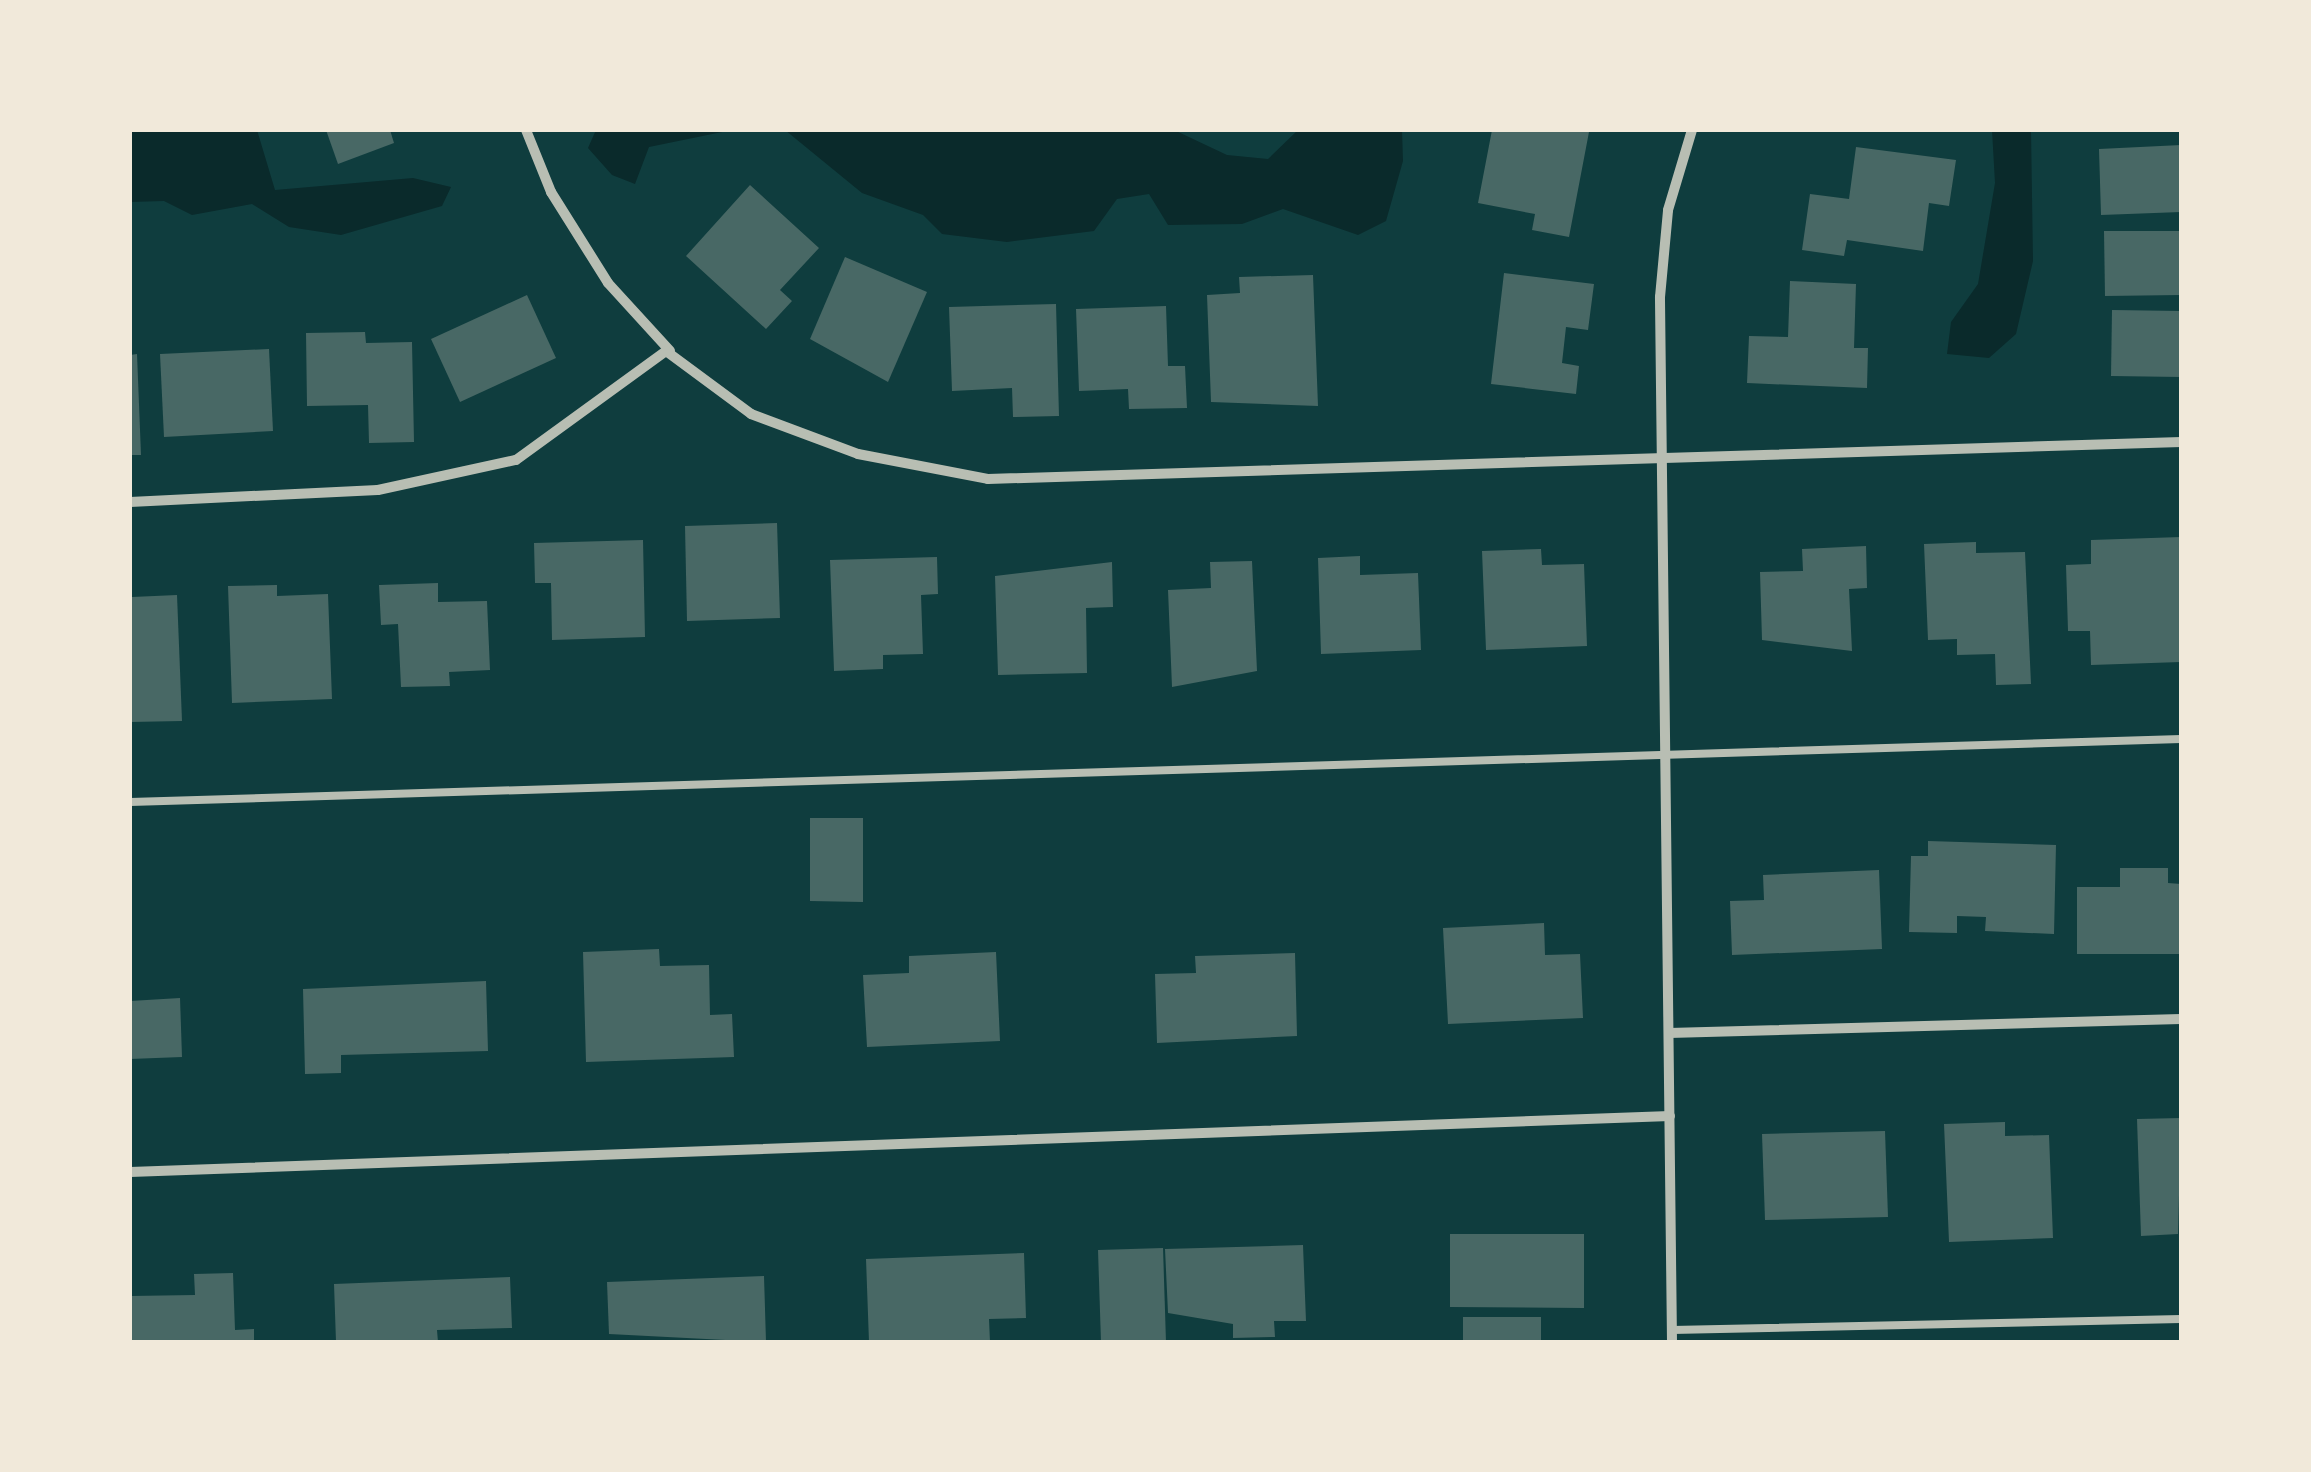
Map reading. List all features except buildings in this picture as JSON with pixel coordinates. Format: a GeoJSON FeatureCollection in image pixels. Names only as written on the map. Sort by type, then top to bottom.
{"type":"FeatureCollection","features":[{"type":"Feature","properties":{"kind":"street"},"geometry":{"type":"LineString","coordinates":[[526,130],[608,282],[678,360]]}},
{"type":"Feature","properties":{"kind":"street"},"geometry":{"type":"LineString","coordinates":[[1672,1336],[1664,244],[1692,130]]}},
{"type":"Feature","properties":{"kind":"street"},"geometry":{"type":"LineString","coordinates":[[130,502],[378,490],[516,460],[666,352],[751,414],[858,454],[988,479],[1663,454],[2181,442]]}},
{"type":"Feature","properties":{"kind":"street"},"geometry":{"type":"LineString","coordinates":[[1668,1033],[2181,1019]]}},
{"type":"Feature","properties":{"kind":"street"},"geometry":{"type":"LineString","coordinates":[[130,1172],[1670,1116]]}},
{"type":"Feature","properties":{"kind":"lane"},"geometry":{"type":"LineString","coordinates":[[130,802],[2181,740]]}},
{"type":"Feature","properties":{"kind":"lane"},"geometry":{"type":"LineString","coordinates":[[1672,1336],[2181,1319]]}},
{"type":"Feature","properties":{"kind":"water"},"geometry":{"type":"Polygon","coordinates":[[[130,130],[257,130],[275,190],[413,178],[451,187],[442,206],[341,235],[289,227],[252,204],[192,215],[164,201],[130,202],[130,130]]]}},
{"type":"Feature","properties":{"kind":"water"},"geometry":{"type":"Polygon","coordinates":[[[596,130],[732,130],[649,147],[635,184],[612,175],[588,148],[596,130]]]}},
{"type":"Feature","properties":{"kind":"water"},"geometry":{"type":"Polygon","coordinates":[[[785,130],[1174,130],[1227,155],[1268,159],[1298,130],[1402,130],[1403,161],[1386,221],[1358,235],[1283,209],[1242,224],[1168,225],[1149,194],[1117,199],[1094,231],[1007,242],[942,234],[923,215],[862,193],[785,130]]]}},
{"type":"Feature","properties":{"kind":"water"},"geometry":{"type":"Polygon","coordinates":[[[1992,130],[2031,130],[2033,261],[2016,334],[1989,358],[1947,354],[1951,322],[1978,284],[1995,183],[1992,130]]]}}]}
